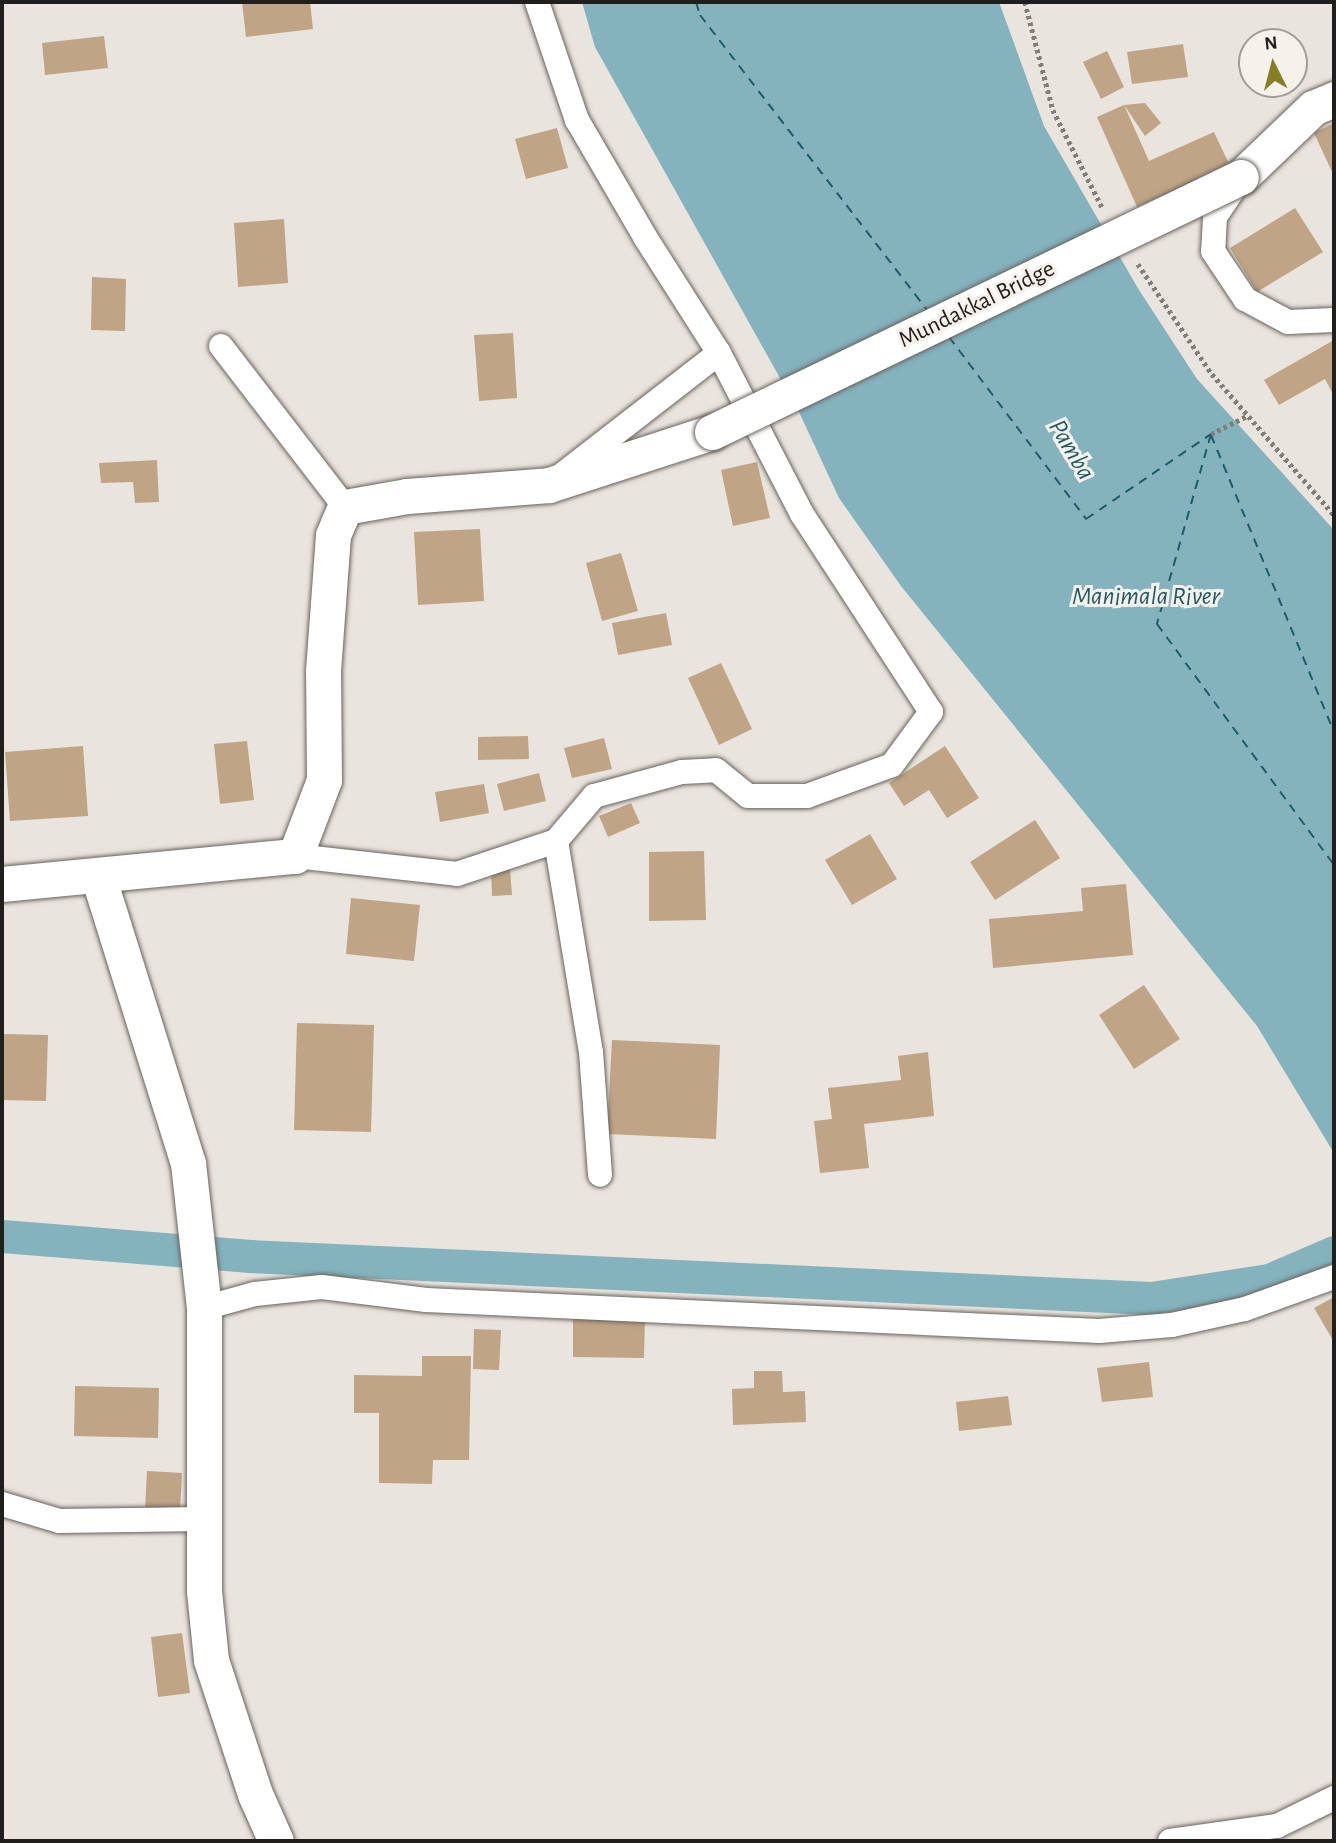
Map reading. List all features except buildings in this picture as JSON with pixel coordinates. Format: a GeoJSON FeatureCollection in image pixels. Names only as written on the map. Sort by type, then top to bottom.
{"type":"FeatureCollection","features":[{"type":"Feature","properties":{"kind":"main road","name":"Mundakkal Bridge"},"geometry":{"type":"LineString","coordinates":[[345,507],[407,496],[549,485],[712,432],[1241,177],[1313,108],[1334,99]]}},
{"type":"Feature","properties":{"kind":"main road"},"geometry":{"type":"LineString","coordinates":[[2,884],[295,856],[324,780],[323,671],[333,535],[345,507]]}},
{"type":"Feature","properties":{"kind":"main road"},"geometry":{"type":"LineString","coordinates":[[98,876],[188,1163],[202,1296],[204,1591],[211,1660],[255,1794],[276,1841]]}},
{"type":"Feature","properties":{"kind":"street"},"geometry":{"type":"LineString","coordinates":[[295,856],[457,874],[556,841],[594,796],[682,772],[716,770],[748,796],[807,796],[892,765],[932,712],[802,514],[719,353],[577,120],[537,2]]}},
{"type":"Feature","properties":{"kind":"street"},"geometry":{"type":"LineString","coordinates":[[1241,177],[1215,217],[1213,251],[1245,299],[1288,322],[1334,320]]}},
{"type":"Feature","properties":{"kind":"street"},"geometry":{"type":"LineString","coordinates":[[221,346],[345,507]]}},
{"type":"Feature","properties":{"kind":"street"},"geometry":{"type":"LineString","coordinates":[[549,485],[719,353]]}},
{"type":"Feature","properties":{"kind":"street"},"geometry":{"type":"LineString","coordinates":[[556,841],[591,1052],[600,1175]]}},
{"type":"Feature","properties":{"kind":"street"},"geometry":{"type":"LineString","coordinates":[[202,1296],[322,1287],[425,1300],[1099,1331],[1172,1325],[1233,1312],[1334,1277]]}},
{"type":"Feature","properties":{"kind":"street"},"geometry":{"type":"LineString","coordinates":[[2,1504],[59,1521],[204,1519]]}},
{"type":"Feature","properties":{"kind":"street"},"geometry":{"type":"LineString","coordinates":[[1170,1841],[1277,1826],[1334,1798]]}},
{"type":"Feature","properties":{"kind":"path"},"geometry":{"type":"LineString","coordinates":[[1025,2],[1053,110],[1106,215]]}},
{"type":"Feature","properties":{"kind":"path"},"geometry":{"type":"LineString","coordinates":[[1134,257],[1212,374],[1334,515]]}},
{"type":"Feature","properties":{"kind":"path"},"geometry":{"type":"LineString","coordinates":[[1210,434],[1247,416]]}},
{"type":"Feature","properties":{"kind":"water","name":"Manimala River"},"geometry":{"type":"Polygon","coordinates":[[[582,2],[999,2],[1044,126],[1139,290],[1197,379],[1334,530],[1334,1153],[1257,1026],[901,586],[839,498],[799,412],[595,47],[582,2]]]}},
{"type":"Feature","properties":{"kind":"waterway"},"geometry":{"type":"LineString","coordinates":[[2,1236],[250,1256],[1151,1298],[1269,1280],[1334,1252]]}},
{"type":"Feature","properties":{"kind":"ferry route"},"geometry":{"type":"LineString","coordinates":[[696,2],[700,15],[928,311]]}},
{"type":"Feature","properties":{"kind":"ferry route"},"geometry":{"type":"LineString","coordinates":[[949,337],[1086,519],[1211,434],[1157,624],[1334,865]]}},
{"type":"Feature","properties":{"kind":"ferry route"},"geometry":{"type":"LineString","coordinates":[[1211,435],[1334,732]]}},
{"type":"Feature","properties":{"kind":"water label","name":"Pamba"},"geometry":{"type":"Point","coordinates":[1071,450]}}]}
